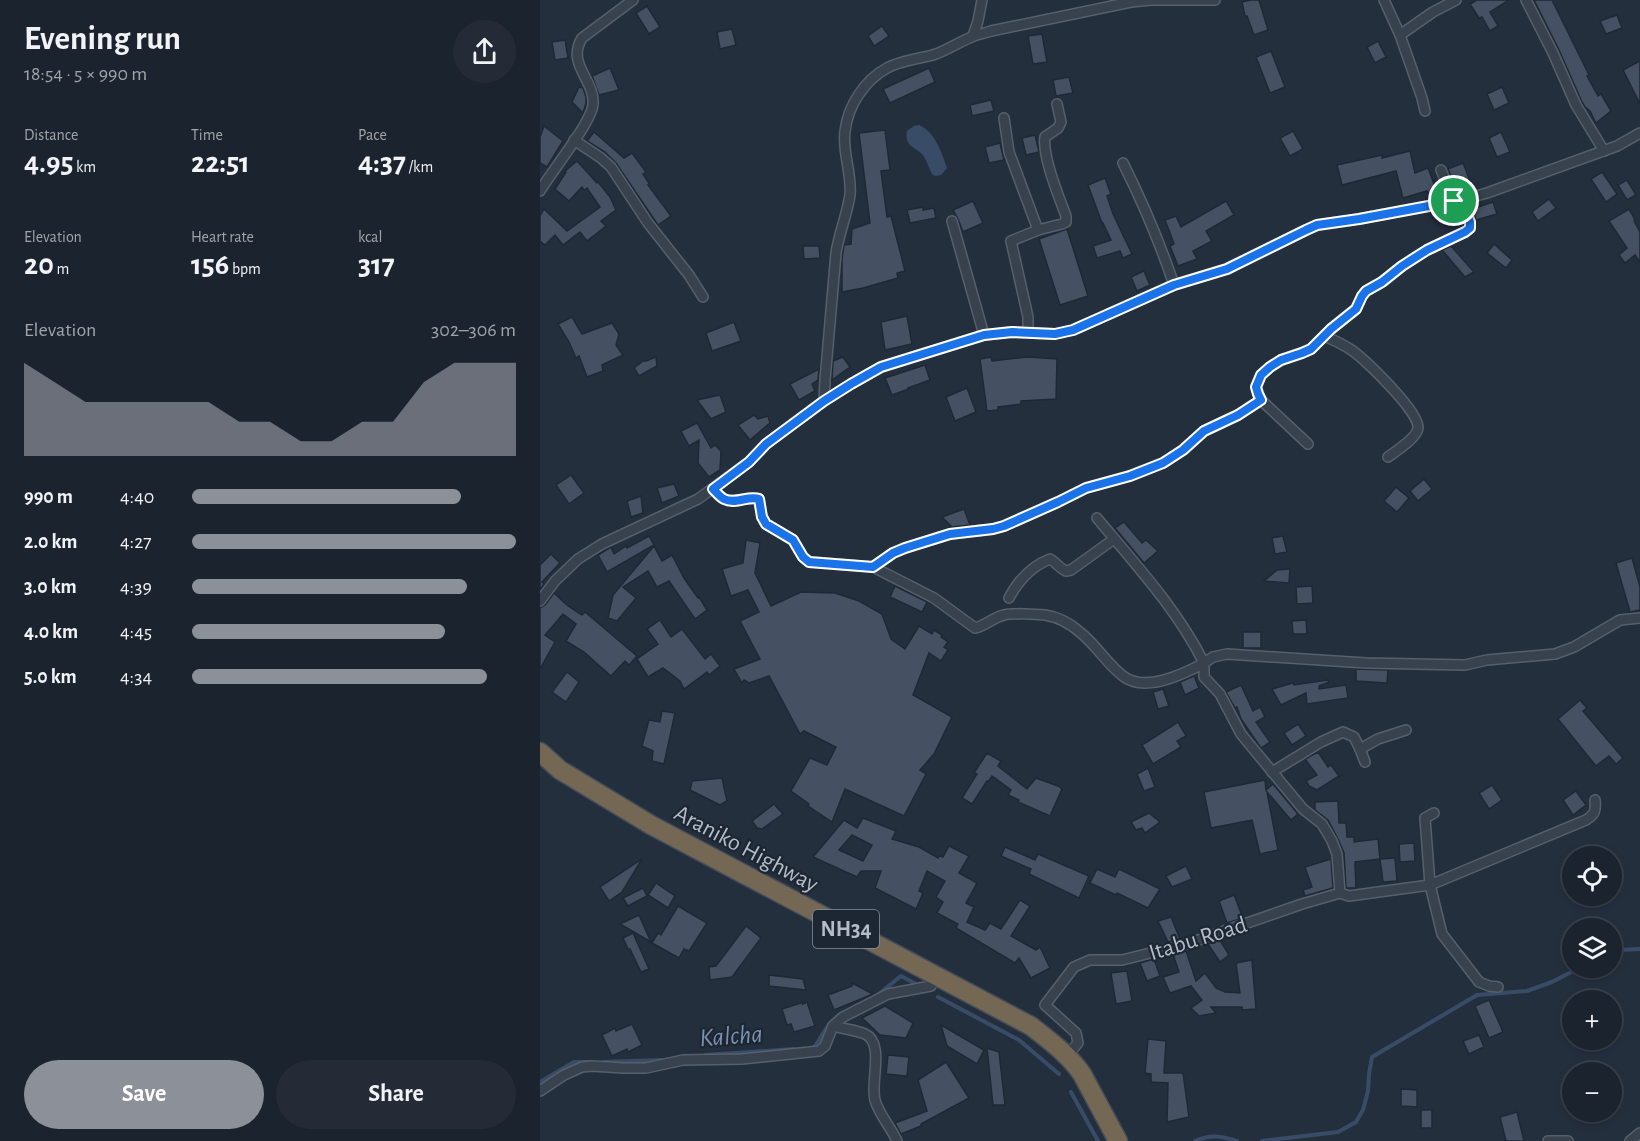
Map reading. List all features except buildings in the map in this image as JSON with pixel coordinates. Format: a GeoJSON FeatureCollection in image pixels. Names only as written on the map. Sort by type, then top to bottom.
{"type":"FeatureCollection","features":[{"type":"Feature","properties":{"kind":"highway","name":"Araniko Highway"},"geometry":{"type":"LineString","coordinates":[[540,752],[560,770],[651,825],[1031,1026],[1068,1055],[1082,1074],[1118,1141]]}},
{"type":"Feature","properties":{"kind":"street"},"geometry":{"type":"LineString","coordinates":[[540,191],[584,126],[593,106],[593,96],[579,66],[578,45],[582,38],[633,0]]}},
{"type":"Feature","properties":{"kind":"street"},"geometry":{"type":"LineString","coordinates":[[973,36],[982,0]]}},
{"type":"Feature","properties":{"kind":"street"},"geometry":{"type":"LineString","coordinates":[[824,401],[838,236],[847,212],[850,192],[844,132],[856,98],[869,82],[887,68],[938,53],[973,36],[1011,26],[1131,2],[1215,0]]}},
{"type":"Feature","properties":{"kind":"street"},"geometry":{"type":"LineString","coordinates":[[1384,0],[1400,35],[1425,111]]}},
{"type":"Feature","properties":{"kind":"street"},"geometry":{"type":"LineString","coordinates":[[1400,35],[1433,12],[1456,0]]}},
{"type":"Feature","properties":{"kind":"street"},"geometry":{"type":"LineString","coordinates":[[1526,0],[1576,105],[1604,151]]}},
{"type":"Feature","properties":{"kind":"street"},"geometry":{"type":"LineString","coordinates":[[1028,332],[1028,317],[1011,241],[1066,222],[1044,142],[1045,136],[1058,128],[1060,122],[1057,104]]}},
{"type":"Feature","properties":{"kind":"street"},"geometry":{"type":"LineString","coordinates":[[1004,118],[1009,152],[1038,230]]}},
{"type":"Feature","properties":{"kind":"street"},"geometry":{"type":"LineString","coordinates":[[540,601],[555,581],[584,555],[602,544],[684,507],[713,489],[749,462],[766,444],[824,401],[881,367],[984,335],[1012,332],[1055,334],[1073,330],[1174,285],[1227,269],[1317,225],[1457,200],[1514,184],[1617,146],[1640,133]]}},
{"type":"Feature","properties":{"kind":"street"},"geometry":{"type":"LineString","coordinates":[[574,140],[611,167],[704,297]]}},
{"type":"Feature","properties":{"kind":"street"},"geometry":{"type":"LineString","coordinates":[[1123,163],[1141,197],[1174,285]]}},
{"type":"Feature","properties":{"kind":"street"},"geometry":{"type":"LineString","coordinates":[[1308,444],[1261,400],[1256,387],[1261,375],[1281,360],[1311,349],[1356,309],[1366,291],[1392,276],[1413,259],[1470,228],[1470,222],[1441,170]]}},
{"type":"Feature","properties":{"kind":"street"},"geometry":{"type":"LineString","coordinates":[[952,221],[984,335]]}},
{"type":"Feature","properties":{"kind":"street"},"geometry":{"type":"LineString","coordinates":[[1324,336],[1346,347],[1365,361],[1402,400],[1417,420],[1418,429],[1415,435],[1388,457]]}},
{"type":"Feature","properties":{"kind":"street"},"geometry":{"type":"LineString","coordinates":[[873,567],[893,553],[905,548],[950,534],[1004,526],[1086,488],[1130,476],[1163,463],[1183,450],[1204,431],[1238,415],[1261,400]]}},
{"type":"Feature","properties":{"kind":"street"},"geometry":{"type":"LineString","coordinates":[[713,489],[725,500],[736,502],[754,497],[759,499],[762,517],[766,524],[793,540],[803,557],[809,562],[873,567],[934,598],[975,628],[1003,615],[1046,615],[1071,624],[1091,641],[1124,678],[1139,683],[1161,681],[1182,675],[1213,657],[1227,654],[1366,663],[1465,665],[1487,660],[1555,654],[1574,647],[1620,620],[1640,618]]}},
{"type":"Feature","properties":{"kind":"street"},"geometry":{"type":"LineString","coordinates":[[1097,518],[1169,605],[1184,627],[1204,663],[1204,677],[1220,694],[1241,734],[1303,809],[1322,824],[1332,841],[1336,854],[1340,893],[1349,896],[1430,885],[1586,820],[1596,810],[1595,800]]}},
{"type":"Feature","properties":{"kind":"street"},"geometry":{"type":"LineString","coordinates":[[1010,598],[1016,585],[1045,561],[1050,559],[1055,561],[1061,569],[1071,570],[1114,538]]}},
{"type":"Feature","properties":{"kind":"street"},"geometry":{"type":"LineString","coordinates":[[1360,749],[1378,739],[1406,730]]}},
{"type":"Feature","properties":{"kind":"street"},"geometry":{"type":"LineString","coordinates":[[1272,772],[1321,742],[1343,732],[1354,737],[1365,762]]}},
{"type":"Feature","properties":{"kind":"street"},"geometry":{"type":"LineString","coordinates":[[1434,813],[1425,818],[1430,885],[1442,934],[1479,982],[1498,987]]}},
{"type":"Feature","properties":{"kind":"street","name":"Itabu Road"},"geometry":{"type":"LineString","coordinates":[[1068,1055],[1078,1043],[1076,1033],[1044,1005],[1074,967],[1090,960],[1122,960],[1187,944],[1340,893]]}},
{"type":"Feature","properties":{"kind":"street"},"geometry":{"type":"LineString","coordinates":[[540,1091],[564,1075],[582,1067],[646,1068],[683,1060],[742,1059],[813,1053],[825,1046],[833,1026],[843,1017],[888,994],[931,986],[936,975]]}},
{"type":"Feature","properties":{"kind":"street"},"geometry":{"type":"LineString","coordinates":[[833,1026],[866,1035],[873,1041],[876,1047],[874,1099],[897,1141]]}},
{"type":"Feature","properties":{"kind":"street"},"geometry":{"type":"LineString","coordinates":[[1630,1141],[1640,1133]]}},
{"type":"Feature","properties":{"kind":"street"},"geometry":{"type":"LineString","coordinates":[[1548,1141],[1568,1141]]}},
{"type":"Feature","properties":{"kind":"water"},"geometry":{"type":"Polygon","coordinates":[[[919,125],[934,138],[940,150],[947,168],[941,175],[932,174],[923,155],[907,140],[907,131],[919,125]]]}},
{"type":"Feature","properties":{"kind":"waterway"},"geometry":{"type":"LineString","coordinates":[[1622,950],[1640,949]]}},
{"type":"Feature","properties":{"kind":"waterway","name":"Kalcha"},"geometry":{"type":"LineString","coordinates":[[875,997],[901,976],[920,986]]}},
{"type":"Feature","properties":{"kind":"waterway"},"geometry":{"type":"LineString","coordinates":[[1262,1141],[1338,1132],[1356,1122],[1363,1110],[1372,1057],[1477,995],[1527,991],[1562,977]]}},
{"type":"Feature","properties":{"kind":"waterway"},"geometry":{"type":"LineString","coordinates":[[938,997],[1019,1040],[1059,1074]]}},
{"type":"Feature","properties":{"kind":"waterway","name":"Kalcha"},"geometry":{"type":"LineString","coordinates":[[813,1049],[828,1025],[841,1014]]}},
{"type":"Feature","properties":{"kind":"waterway","name":"Kalcha"},"geometry":{"type":"LineString","coordinates":[[706,1055],[794,1049]]}},
{"type":"Feature","properties":{"kind":"waterway","name":"Kalcha"},"geometry":{"type":"LineString","coordinates":[[604,1062],[662,1060]]}},
{"type":"Feature","properties":{"kind":"waterway","name":"Kalcha"},"geometry":{"type":"LineString","coordinates":[[540,1082],[574,1062],[590,1062]]}},
{"type":"Feature","properties":{"kind":"waterway"},"geometry":{"type":"LineString","coordinates":[[1071,1092],[1098,1141]]}},
{"type":"Feature","properties":{"kind":"waterway"},"geometry":{"type":"LineString","coordinates":[[1195,1141],[1216,1136],[1237,1141]]}},
{"type":"Feature","properties":{"kind":"route"},"geometry":{"type":"LineString","coordinates":[[1461,200],[1470,222],[1470,228],[1427,250],[1402,266],[1392,276],[1366,291],[1356,309],[1311,349],[1281,360],[1270,367],[1261,375],[1256,387],[1261,400],[1227,421],[1204,431],[1183,450],[1163,463],[1130,476],[1086,488],[1004,526],[950,534],[920,543],[893,553],[873,567],[809,562],[803,557],[793,540],[766,524],[762,517],[759,499],[754,497],[736,502],[725,500],[713,489],[749,462],[766,444],[824,401],[881,367],[984,335],[1012,332],[1055,334],[1073,330],[1174,285],[1227,269],[1317,225],[1454,201],[1461,200]]}}]}
